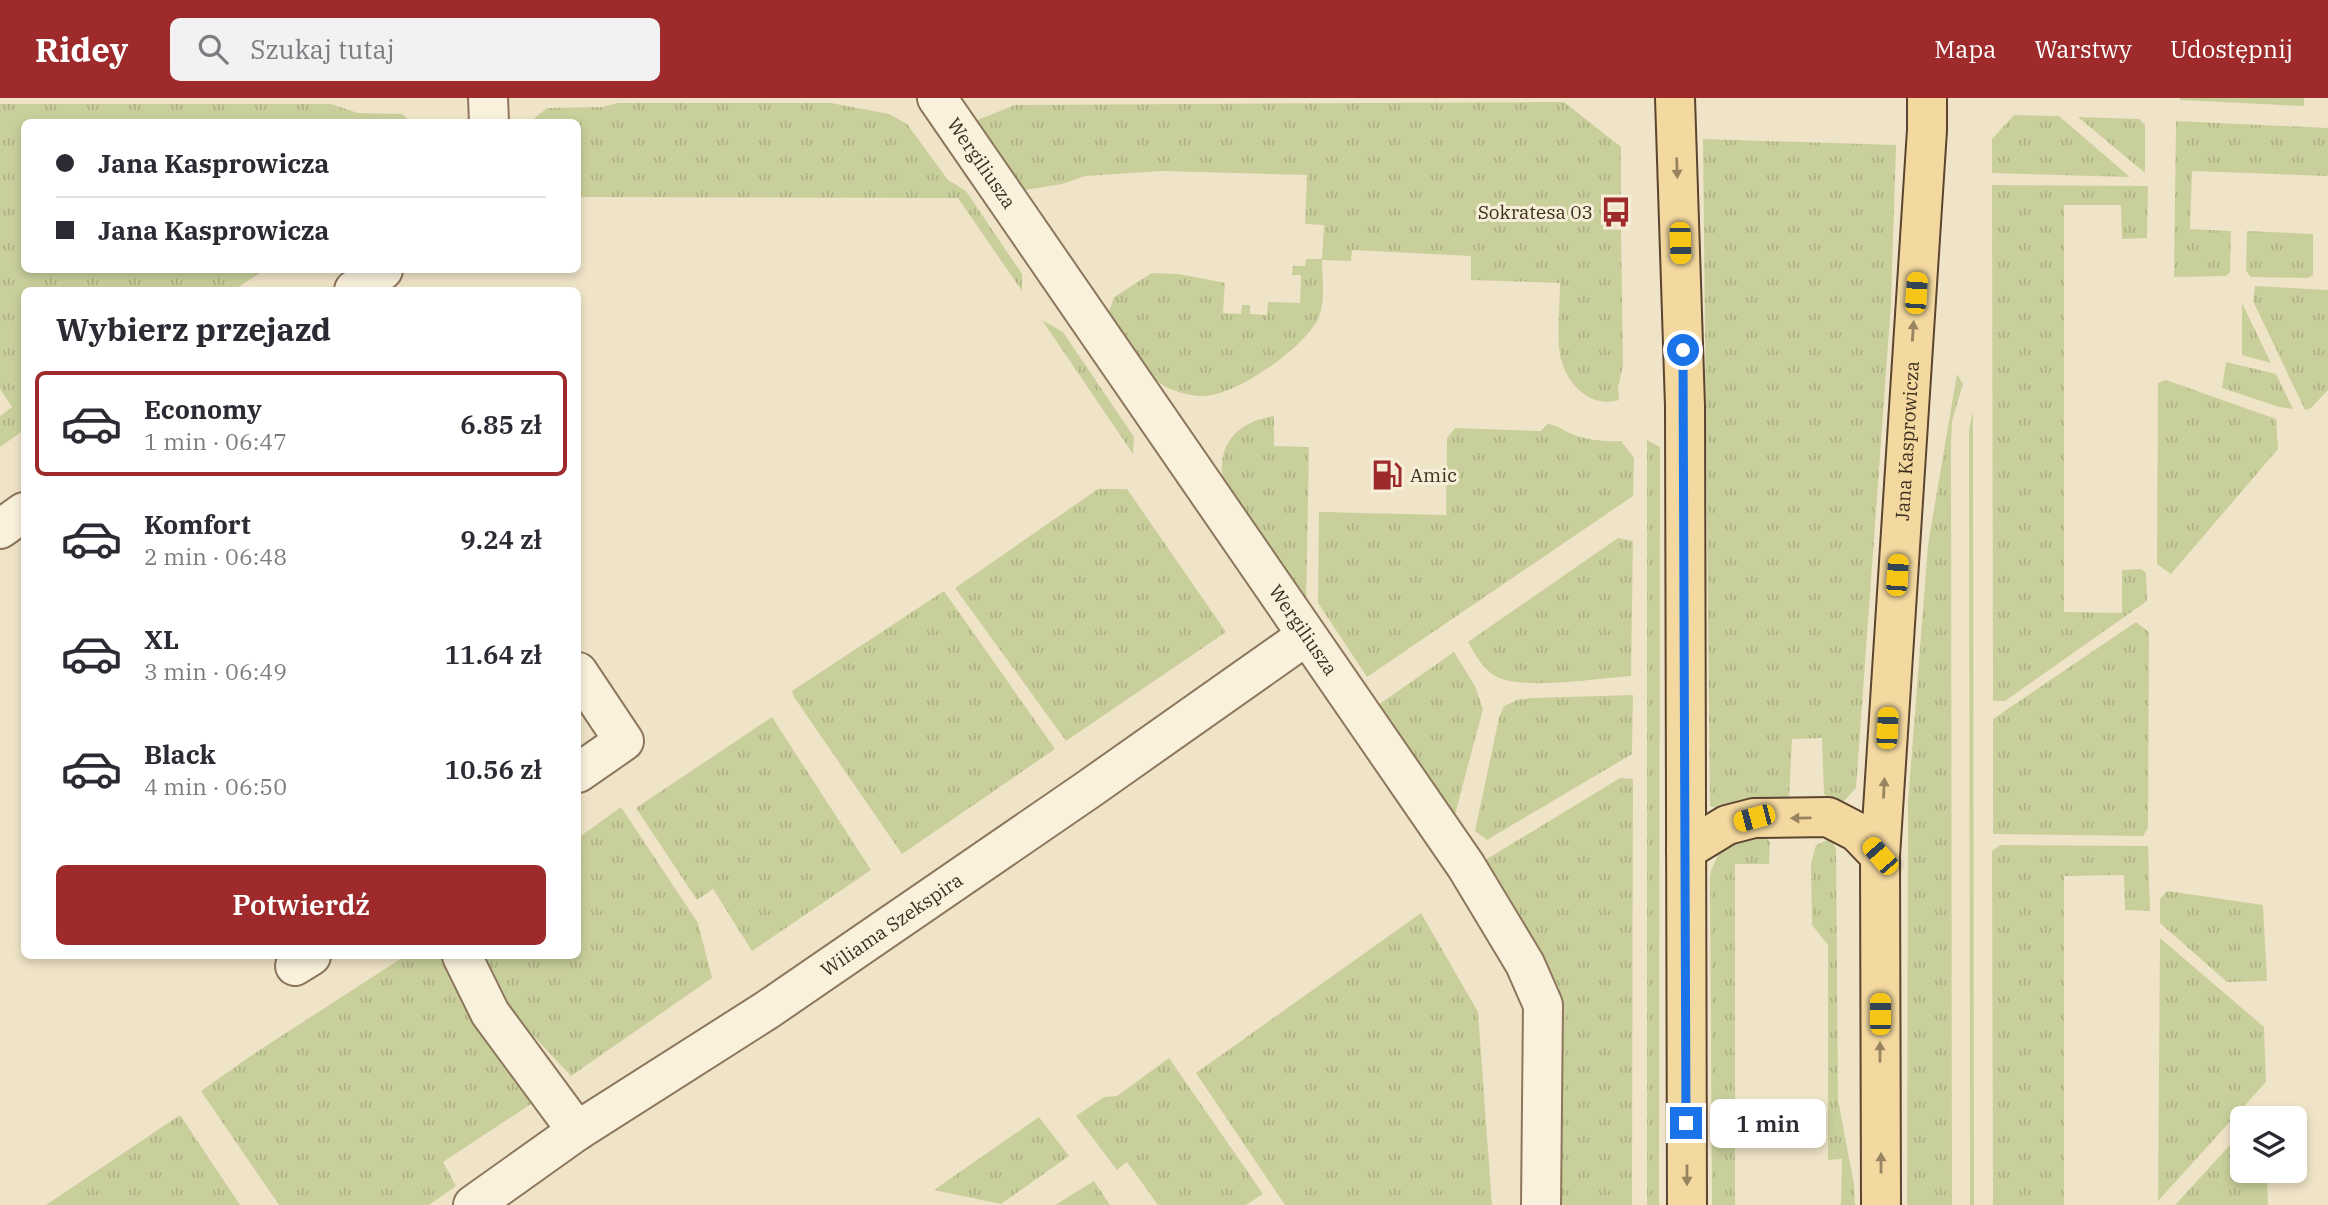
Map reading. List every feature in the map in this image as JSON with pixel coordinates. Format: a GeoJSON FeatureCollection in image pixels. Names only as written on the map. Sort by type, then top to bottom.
{"type":"FeatureCollection","features":[{"type":"Feature","properties":{"kind":"main road"},"geometry":{"type":"LineString","coordinates":[[1675,98],[1685,406],[1683,625],[1687,1205]]}},
{"type":"Feature","properties":{"kind":"main road","name":"Jana Kasprowicza"},"geometry":{"type":"LineString","coordinates":[[1881,1205],[1880,856],[1927,98]]}},
{"type":"Feature","properties":{"kind":"main road"},"geometry":{"type":"LineString","coordinates":[[1686,850],[1727,825],[1754,818],[1828,817],[1857,832],[1880,856]]}},
{"type":"Feature","properties":{"kind":"street"},"geometry":{"type":"LineString","coordinates":[[488,98],[489,119]]}},
{"type":"Feature","properties":{"kind":"street","name":"Wergiliusza"},"geometry":{"type":"LineString","coordinates":[[937,98],[1466,866],[1524,964],[1543,1005],[1541,1205]]}},
{"type":"Feature","properties":{"kind":"street"},"geometry":{"type":"LineString","coordinates":[[358,287],[379,273]]}},
{"type":"Feature","properties":{"kind":"street"},"geometry":{"type":"LineString","coordinates":[[0,529],[21,514]]}},
{"type":"Feature","properties":{"kind":"street","name":"Wiliama Szekspira"},"geometry":{"type":"LineString","coordinates":[[473,1205],[577,1131],[778,1002],[1111,774],[1306,636]]}},
{"type":"Feature","properties":{"kind":"street"},"geometry":{"type":"LineString","coordinates":[[581,676],[624,741],[581,771]]}},
{"type":"Feature","properties":{"kind":"street"},"geometry":{"type":"LineString","coordinates":[[463,959],[490,1013],[577,1131]]}},
{"type":"Feature","properties":{"kind":"green space"},"geometry":{"type":"Polygon","coordinates":[[[2304,98],[2304,106],[2180,100],[2304,98]]]}},
{"type":"Feature","properties":{"kind":"green space"},"geometry":{"type":"Polygon","coordinates":[[[1564,102],[1621,147],[1621,195],[1609,196],[1609,229],[1621,230],[1623,365],[1618,388],[1619,400],[1609,402],[1590,398],[1582,393],[1564,369],[1559,342],[1560,283],[1471,280],[1471,256],[1352,250],[1351,261],[1322,260],[1323,297],[1318,319],[1285,356],[1251,379],[1218,394],[1196,396],[1168,388],[1143,365],[1109,312],[1114,297],[1152,273],[1179,274],[1225,283],[1223,313],[1241,314],[1242,305],[1250,305],[1250,314],[1267,315],[1268,302],[1300,303],[1301,275],[1292,275],[1293,266],[1305,266],[1306,259],[1322,259],[1324,225],[1305,224],[1307,175],[1162,171],[1085,176],[1062,184],[1025,190],[975,121],[1015,105],[1564,102]]]}},
{"type":"Feature","properties":{"kind":"green space"},"geometry":{"type":"Polygon","coordinates":[[[618,103],[831,103],[889,114],[907,124],[948,180],[966,191],[1022,274],[1022,291],[958,198],[581,197],[581,119],[534,119],[547,108],[602,107],[618,103]]]}},
{"type":"Feature","properties":{"kind":"green space"},"geometry":{"type":"Polygon","coordinates":[[[0,104],[331,104],[358,113],[402,114],[408,119],[21,119],[21,273],[260,273],[239,287],[21,287],[21,432],[0,447],[0,416],[12,407],[0,389],[0,104]]]}},
{"type":"Feature","properties":{"kind":"green space"},"geometry":{"type":"Polygon","coordinates":[[[2014,115],[2059,116],[2130,177],[1992,173],[1992,139],[2014,115]]]}},
{"type":"Feature","properties":{"kind":"green space"},"geometry":{"type":"Polygon","coordinates":[[[2078,117],[2139,119],[2145,125],[2145,173],[2078,117]]]}},
{"type":"Feature","properties":{"kind":"green space"},"geometry":{"type":"Polygon","coordinates":[[[2176,121],[2328,128],[2328,176],[2192,171],[2190,229],[2231,231],[2230,272],[2226,276],[2174,277],[2176,121]]]}},
{"type":"Feature","properties":{"kind":"green space"},"geometry":{"type":"Polygon","coordinates":[[[1703,139],[1896,145],[1891,303],[1856,788],[1844,801],[1830,799],[1824,794],[1822,738],[1792,739],[1789,801],[1736,802],[1716,808],[1710,806],[1703,139]]]}},
{"type":"Feature","properties":{"kind":"green space"},"geometry":{"type":"Polygon","coordinates":[[[1992,185],[2148,186],[2147,238],[2122,239],[2121,205],[2064,205],[2064,612],[2122,613],[2122,570],[2141,569],[2146,573],[2147,601],[2005,701],[1993,701],[1992,185]]]}},
{"type":"Feature","properties":{"kind":"green space"},"geometry":{"type":"Polygon","coordinates":[[[2247,231],[2313,234],[2313,275],[2308,278],[2251,277],[2246,271],[2247,231]]]}},
{"type":"Feature","properties":{"kind":"green space"},"geometry":{"type":"Polygon","coordinates":[[[2255,286],[2328,290],[2328,390],[2311,408],[2305,410],[2253,301],[2255,286]]]}},
{"type":"Feature","properties":{"kind":"green space"},"geometry":{"type":"Polygon","coordinates":[[[2242,303],[2271,363],[2242,355],[2242,303]]]}},
{"type":"Feature","properties":{"kind":"green space"},"geometry":{"type":"Polygon","coordinates":[[[1042,320],[1063,332],[1134,437],[1133,454],[1042,320]]]}},
{"type":"Feature","properties":{"kind":"green space"},"geometry":{"type":"Polygon","coordinates":[[[2226,362],[2276,374],[2293,409],[2222,388],[2226,362]]]}},
{"type":"Feature","properties":{"kind":"green space"},"geometry":{"type":"Polygon","coordinates":[[[1957,374],[1963,384],[1952,421],[1951,444],[1952,1205],[1907,1205],[1908,803],[1928,545],[1957,374]]]}},
{"type":"Feature","properties":{"kind":"green space"},"geometry":{"type":"Polygon","coordinates":[[[2166,380],[2276,419],[2278,449],[2171,574],[2157,564],[2158,383],[2166,380]]]}},
{"type":"Feature","properties":{"kind":"green space"},"geometry":{"type":"Polygon","coordinates":[[[1973,411],[1974,1205],[1970,1205],[1969,430],[1973,411]]]}},
{"type":"Feature","properties":{"kind":"green space"},"geometry":{"type":"Polygon","coordinates":[[[1274,416],[1274,446],[1309,447],[1306,608],[1224,485],[1223,459],[1231,438],[1249,424],[1274,416]]]}},
{"type":"Feature","properties":{"kind":"green space"},"geometry":{"type":"Polygon","coordinates":[[[1547,424],[1585,438],[1621,441],[1634,458],[1633,496],[1367,677],[1318,603],[1319,512],[1446,515],[1447,438],[1455,428],[1541,431],[1547,424]]]}},
{"type":"Feature","properties":{"kind":"green space"},"geometry":{"type":"Polygon","coordinates":[[[1647,440],[1660,447],[1659,1205],[1647,1205],[1647,440]]]}},
{"type":"Feature","properties":{"kind":"green space"},"geometry":{"type":"Polygon","coordinates":[[[1098,489],[1127,489],[1226,632],[1066,741],[955,588],[1098,489]]]}},
{"type":"Feature","properties":{"kind":"green space"},"geometry":{"type":"Polygon","coordinates":[[[1618,538],[1633,541],[1631,676],[1522,683],[1495,676],[1486,669],[1468,642],[1618,538]]]}},
{"type":"Feature","properties":{"kind":"green space"},"geometry":{"type":"Polygon","coordinates":[[[944,591],[1055,749],[902,854],[792,691],[944,591]]]}},
{"type":"Feature","properties":{"kind":"green space"},"geometry":{"type":"Polygon","coordinates":[[[2136,622],[2149,632],[2148,828],[2143,836],[1993,834],[1993,719],[2136,622]]]}},
{"type":"Feature","properties":{"kind":"green space"},"geometry":{"type":"Polygon","coordinates":[[[1454,652],[1475,686],[1483,709],[1453,822],[1378,705],[1454,652]]]}},
{"type":"Feature","properties":{"kind":"green space"},"geometry":{"type":"Polygon","coordinates":[[[1633,695],[1632,754],[1487,840],[1475,831],[1499,718],[1504,706],[1517,700],[1532,698],[1633,695]]]}},
{"type":"Feature","properties":{"kind":"green space"},"geometry":{"type":"Polygon","coordinates":[[[772,717],[871,870],[752,951],[713,889],[697,900],[636,808],[772,717]]]}},
{"type":"Feature","properties":{"kind":"green space"},"geometry":{"type":"Polygon","coordinates":[[[1620,778],[1633,779],[1632,1205],[1560,1205],[1560,996],[1482,862],[1620,778]]]}},
{"type":"Feature","properties":{"kind":"green space"},"geometry":{"type":"Polygon","coordinates":[[[621,807],[698,923],[712,978],[571,1076],[515,1016],[501,995],[485,959],[581,959],[581,836],[621,807]]]}},
{"type":"Feature","properties":{"kind":"green space"},"geometry":{"type":"Polygon","coordinates":[[[1740,839],[1767,839],[1770,842],[1769,864],[1735,864],[1735,1205],[1712,1205],[1710,875],[1720,853],[1740,839]]]}},
{"type":"Feature","properties":{"kind":"green space"},"geometry":{"type":"Polygon","coordinates":[[[1827,840],[1832,841],[1836,849],[1838,1100],[1854,1184],[1855,1205],[1841,1205],[1842,1159],[1828,1160],[1828,945],[1812,925],[1811,864],[1816,845],[1827,840]]]}},
{"type":"Feature","properties":{"kind":"green space"},"geometry":{"type":"Polygon","coordinates":[[[2000,845],[2148,846],[2150,911],[2125,910],[2124,875],[2064,876],[2064,1205],[1993,1205],[1992,851],[2000,845]]]}},
{"type":"Feature","properties":{"kind":"green space"},"geometry":{"type":"Polygon","coordinates":[[[2167,891],[2263,905],[2267,981],[2227,982],[2160,923],[2160,899],[2167,891]]]}},
{"type":"Feature","properties":{"kind":"green space"},"geometry":{"type":"Polygon","coordinates":[[[1421,913],[1478,1012],[1492,1205],[1285,1205],[1196,1073],[1421,913]]]}},
{"type":"Feature","properties":{"kind":"green space"},"geometry":{"type":"Polygon","coordinates":[[[2160,938],[2264,1027],[2266,1082],[2244,1106],[2230,1106],[2230,1122],[2158,1201],[2160,938]]]}},
{"type":"Feature","properties":{"kind":"green space"},"geometry":{"type":"Polygon","coordinates":[[[400,959],[449,959],[534,1102],[443,1162],[456,1186],[429,1205],[279,1205],[201,1091],[400,959]]]}},
{"type":"Feature","properties":{"kind":"green space"},"geometry":{"type":"Polygon","coordinates":[[[1169,1058],[1263,1194],[1246,1205],[1158,1205],[1127,1162],[1117,1170],[1076,1116],[1104,1097],[1117,1096],[1169,1058]]]}},
{"type":"Feature","properties":{"kind":"green space"},"geometry":{"type":"Polygon","coordinates":[[[180,1115],[240,1205],[46,1205],[180,1115]]]}},
{"type":"Feature","properties":{"kind":"green space"},"geometry":{"type":"Polygon","coordinates":[[[1039,1117],[1069,1156],[1001,1204],[934,1190],[1039,1117]]]}},
{"type":"Feature","properties":{"kind":"green space"},"geometry":{"type":"Polygon","coordinates":[[[2230,1145],[2230,1183],[2267,1183],[2268,1205],[2175,1205],[2230,1145]]]}},
{"type":"Feature","properties":{"kind":"green space"},"geometry":{"type":"Polygon","coordinates":[[[1094,1181],[1110,1205],[1055,1205],[1094,1181]]]}},
{"type":"Feature","properties":{"kind":"place","name":"Sokratesa 03"},"geometry":{"type":"Point","coordinates":[1616,212]}},
{"type":"Feature","properties":{"kind":"place","name":"Amic"},"geometry":{"type":"Point","coordinates":[1387,475]}},
{"type":"Feature","properties":{"kind":"route"},"geometry":{"type":"LineString","coordinates":[[1683,350],[1686,1123]]}}]}
